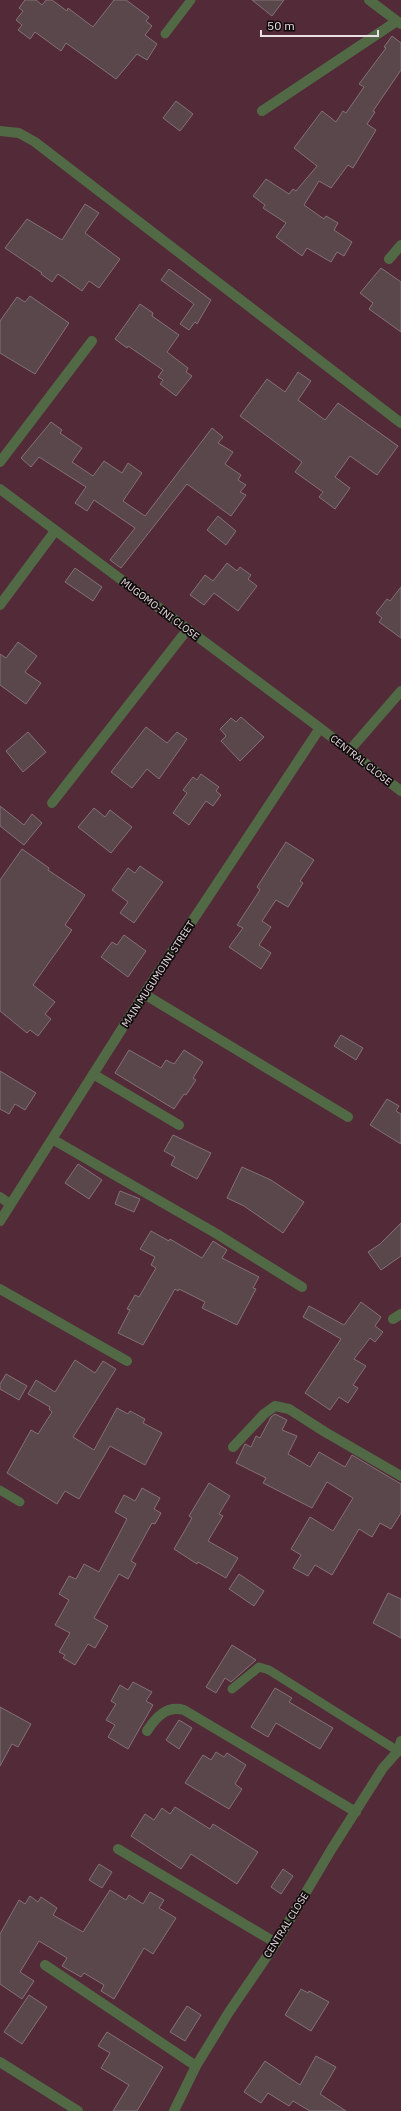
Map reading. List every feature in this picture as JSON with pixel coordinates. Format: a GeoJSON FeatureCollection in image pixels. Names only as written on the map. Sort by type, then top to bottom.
{"type":"FeatureCollection","features":[{"type":"Feature","properties":{"kind":"street"},"geometry":{"type":"LineString","coordinates":[[262,111],[399,22],[369,0]]}},
{"type":"Feature","properties":{"kind":"street"},"geometry":{"type":"LineString","coordinates":[[0,130],[19,133],[35,142],[401,423]]}},
{"type":"Feature","properties":{"kind":"street"},"geometry":{"type":"LineString","coordinates":[[389,259],[401,245]]}},
{"type":"Feature","properties":{"kind":"street"},"geometry":{"type":"LineString","coordinates":[[0,462],[92,341]]}},
{"type":"Feature","properties":{"kind":"street","name":"MUGOMO-INI CLOSE"},"geometry":{"type":"LineString","coordinates":[[0,490],[320,728]]}},
{"type":"Feature","properties":{"kind":"street"},"geometry":{"type":"LineString","coordinates":[[0,605],[55,531]]}},
{"type":"Feature","properties":{"kind":"street"},"geometry":{"type":"LineString","coordinates":[[52,802],[187,630]]}},
{"type":"Feature","properties":{"kind":"street"},"geometry":{"type":"LineString","coordinates":[[349,751],[401,691]]}},
{"type":"Feature","properties":{"kind":"street","name":"CENTRAL CLOSE"},"geometry":{"type":"LineString","coordinates":[[320,728],[401,791]]}},
{"type":"Feature","properties":{"kind":"street","name":"MAIN MUGUMOINI STREET"},"geometry":{"type":"LineString","coordinates":[[0,1221],[144,994],[320,728]]}},
{"type":"Feature","properties":{"kind":"street"},"geometry":{"type":"LineString","coordinates":[[144,994],[348,1117]]}},
{"type":"Feature","properties":{"kind":"street"},"geometry":{"type":"LineString","coordinates":[[93,1074],[179,1125]]}},
{"type":"Feature","properties":{"kind":"street"},"geometry":{"type":"LineString","coordinates":[[52,1138],[218,1234],[302,1287]]}},
{"type":"Feature","properties":{"kind":"street"},"geometry":{"type":"LineString","coordinates":[[0,1196],[10,1204]]}},
{"type":"Feature","properties":{"kind":"street"},"geometry":{"type":"LineString","coordinates":[[0,1289],[127,1361]]}},
{"type":"Feature","properties":{"kind":"street"},"geometry":{"type":"LineString","coordinates":[[233,1448],[264,1414],[275,1406],[289,1408],[325,1432],[401,1476]]}},
{"type":"Feature","properties":{"kind":"street"},"geometry":{"type":"LineString","coordinates":[[147,1731],[154,1720],[161,1713],[176,1708],[184,1710],[356,1812]]}},
{"type":"Feature","properties":{"kind":"street","name":"CENTRAL CLOSE"},"geometry":{"type":"LineString","coordinates":[[174,2111],[196,2066],[229,2012],[276,1943],[383,1768],[400,1746]]}},
{"type":"Feature","properties":{"kind":"street"},"geometry":{"type":"LineString","coordinates":[[118,1849],[276,1943]]}},
{"type":"Feature","properties":{"kind":"street"},"geometry":{"type":"LineString","coordinates":[[45,1965],[196,2066]]}},
{"type":"Feature","properties":{"kind":"street"},"geometry":{"type":"LineString","coordinates":[[0,2062],[78,2111]]}},
{"type":"Feature","properties":{"kind":"lane"},"geometry":{"type":"LineString","coordinates":[[165,34],[191,0]]}},
{"type":"Feature","properties":{"kind":"lane"},"geometry":{"type":"LineString","coordinates":[[0,1490],[20,1502]]}},
{"type":"Feature","properties":{"kind":"lane"},"geometry":{"type":"LineString","coordinates":[[232,1689],[259,1667],[269,1670],[400,1746]]}},
{"type":"Feature","properties":{"kind":"shaded area"},"geometry":{"type":"Polygon","coordinates":[[[0,0],[401,0],[401,2111],[0,2111],[0,0]]]}},
{"type":"Feature","properties":{"kind":"building"},"geometry":{"type":"Polygon","coordinates":[[[25,0],[36,0],[42,5],[46,0],[52,0],[67,11],[68,8],[93,27],[114,0],[126,0],[149,17],[146,21],[152,26],[145,35],[157,44],[147,60],[137,54],[116,79],[66,43],[61,51],[35,32],[30,39],[18,30],[22,25],[16,20],[23,11],[19,8],[25,0]]]}},
{"type":"Feature","properties":{"kind":"building"},"geometry":{"type":"Polygon","coordinates":[[[252,0],[284,0],[272,16],[252,0]]]}},
{"type":"Feature","properties":{"kind":"building"},"geometry":{"type":"Polygon","coordinates":[[[392,36],[401,43],[401,70],[373,111],[375,112],[367,124],[376,130],[353,168],[348,165],[331,188],[319,181],[304,205],[324,219],[326,216],[338,223],[334,230],[352,242],[344,256],[337,252],[331,262],[307,248],[302,256],[276,237],[286,223],[263,208],[265,205],[253,196],[266,179],[289,194],[293,189],[296,191],[317,166],[294,148],[322,111],[336,122],[343,111],[346,113],[364,87],[359,84],[386,48],[384,47],[392,36]]]}},
{"type":"Feature","properties":{"kind":"building"},"geometry":{"type":"Polygon","coordinates":[[[176,101],[193,114],[180,131],[163,118],[176,101]]]}},
{"type":"Feature","properties":{"kind":"building"},"geometry":{"type":"Polygon","coordinates":[[[85,204],[99,213],[85,233],[120,259],[99,288],[89,281],[82,291],[58,274],[52,282],[41,274],[42,273],[5,248],[27,219],[62,240],[85,204]]]}},
{"type":"Feature","properties":{"kind":"building"},"geometry":{"type":"Polygon","coordinates":[[[381,268],[401,282],[401,332],[369,309],[373,303],[360,293],[381,268]]]}},
{"type":"Feature","properties":{"kind":"building"},"geometry":{"type":"Polygon","coordinates":[[[169,269],[211,300],[197,324],[195,322],[189,330],[180,324],[194,304],[161,280],[169,269]]]}},
{"type":"Feature","properties":{"kind":"building"},"geometry":{"type":"Polygon","coordinates":[[[30,296],[69,323],[35,374],[0,353],[0,321],[17,297],[25,302],[30,296]]]}},
{"type":"Feature","properties":{"kind":"building"},"geometry":{"type":"Polygon","coordinates":[[[140,304],[153,313],[152,316],[179,335],[167,352],[188,368],[186,372],[192,376],[176,396],[160,384],[163,380],[158,377],[163,370],[115,339],[140,304]]]}},
{"type":"Feature","properties":{"kind":"building"},"geometry":{"type":"Polygon","coordinates":[[[298,372],[311,381],[298,400],[325,420],[338,403],[398,446],[377,475],[350,456],[335,477],[350,488],[335,509],[319,497],[323,492],[295,472],[302,462],[240,416],[267,379],[285,392],[298,372]]]}},
{"type":"Feature","properties":{"kind":"building"},"geometry":{"type":"Polygon","coordinates":[[[51,422],[62,430],[60,433],[82,448],[72,462],[93,476],[104,461],[122,473],[128,463],[142,473],[123,501],[145,516],[212,428],[223,437],[218,443],[233,452],[225,464],[241,475],[238,480],[246,485],[240,492],[246,495],[231,516],[187,484],[121,568],[110,560],[135,528],[94,500],[87,511],[75,503],[86,487],[39,457],[31,467],[21,458],[51,422]]]}},
{"type":"Feature","properties":{"kind":"building"},"geometry":{"type":"Polygon","coordinates":[[[218,516],[236,531],[226,545],[207,530],[218,516]]]}},
{"type":"Feature","properties":{"kind":"building"},"geometry":{"type":"Polygon","coordinates":[[[227,563],[237,571],[240,567],[251,575],[248,579],[257,586],[238,611],[214,593],[204,605],[190,595],[205,575],[213,581],[227,563]]]}},
{"type":"Feature","properties":{"kind":"building"},"geometry":{"type":"Polygon","coordinates":[[[75,568],[102,587],[93,601],[65,582],[75,568]]]}},
{"type":"Feature","properties":{"kind":"building"},"geometry":{"type":"Polygon","coordinates":[[[401,587],[401,638],[379,622],[382,618],[376,613],[387,599],[390,601],[401,587]]]}},
{"type":"Feature","properties":{"kind":"building"},"geometry":{"type":"Polygon","coordinates":[[[18,642],[37,656],[25,672],[41,683],[26,704],[0,685],[0,654],[6,658],[18,642]]]}},
{"type":"Feature","properties":{"kind":"building"},"geometry":{"type":"Polygon","coordinates":[[[241,717],[264,737],[240,761],[221,741],[226,736],[220,729],[231,718],[236,722],[241,717]]]}},
{"type":"Feature","properties":{"kind":"building"},"geometry":{"type":"Polygon","coordinates":[[[146,727],[167,743],[177,732],[187,739],[159,779],[147,769],[132,788],[111,772],[146,727]]]}},
{"type":"Feature","properties":{"kind":"building"},"geometry":{"type":"Polygon","coordinates":[[[28,732],[46,752],[23,772],[6,751],[28,732]]]}},
{"type":"Feature","properties":{"kind":"building"},"geometry":{"type":"Polygon","coordinates":[[[201,774],[219,787],[216,791],[221,795],[213,806],[206,801],[189,825],[173,813],[187,793],[183,790],[193,777],[197,780],[201,774]]]}},
{"type":"Feature","properties":{"kind":"building"},"geometry":{"type":"Polygon","coordinates":[[[0,806],[24,825],[32,814],[42,823],[24,845],[0,826],[0,806]]]}},
{"type":"Feature","properties":{"kind":"building"},"geometry":{"type":"Polygon","coordinates":[[[94,808],[105,817],[110,810],[132,827],[111,853],[78,827],[94,808]]]}},
{"type":"Feature","properties":{"kind":"building"},"geometry":{"type":"Polygon","coordinates":[[[286,842],[314,860],[300,881],[303,883],[288,907],[276,900],[262,921],[271,927],[259,945],[271,953],[261,969],[229,947],[243,928],[237,925],[260,890],[257,887],[286,842]]]}},
{"type":"Feature","properties":{"kind":"building"},"geometry":{"type":"Polygon","coordinates":[[[22,849],[49,868],[48,870],[85,895],[65,925],[72,930],[33,985],[55,1002],[45,1014],[51,1019],[38,1036],[30,1030],[27,1033],[0,1011],[0,880],[22,849]]]}},
{"type":"Feature","properties":{"kind":"building"},"geometry":{"type":"Polygon","coordinates":[[[140,866],[163,882],[134,923],[120,913],[128,902],[112,890],[128,868],[135,873],[140,866]]]}},
{"type":"Feature","properties":{"kind":"building"},"geometry":{"type":"Polygon","coordinates":[[[124,935],[146,951],[128,977],[101,957],[112,942],[117,945],[124,935]]]}},
{"type":"Feature","properties":{"kind":"building"},"geometry":{"type":"Polygon","coordinates":[[[341,1035],[363,1048],[356,1060],[334,1046],[341,1035]]]}},
{"type":"Feature","properties":{"kind":"building"},"geometry":{"type":"Polygon","coordinates":[[[129,1050],[161,1068],[166,1060],[174,1064],[184,1050],[203,1062],[193,1078],[196,1080],[174,1109],[115,1073],[129,1050]]]}},
{"type":"Feature","properties":{"kind":"building"},"geometry":{"type":"Polygon","coordinates":[[[0,1071],[36,1093],[25,1110],[15,1104],[9,1114],[0,1109],[0,1071]]]}},
{"type":"Feature","properties":{"kind":"building"},"geometry":{"type":"Polygon","coordinates":[[[387,1099],[399,1106],[396,1111],[401,1114],[401,1144],[370,1125],[387,1099]]]}},
{"type":"Feature","properties":{"kind":"building"},"geometry":{"type":"Polygon","coordinates":[[[173,1135],[211,1153],[197,1179],[171,1165],[175,1157],[164,1151],[173,1135]]]}},
{"type":"Feature","properties":{"kind":"building"},"geometry":{"type":"Polygon","coordinates":[[[78,1164],[102,1180],[89,1199],[65,1183],[78,1164]]]}},
{"type":"Feature","properties":{"kind":"building"},"geometry":{"type":"Polygon","coordinates":[[[242,1167],[271,1180],[304,1202],[283,1233],[244,1206],[227,1198],[242,1167]]]}},
{"type":"Feature","properties":{"kind":"building"},"geometry":{"type":"Polygon","coordinates":[[[120,1191],[140,1199],[134,1212],[115,1204],[120,1191]]]}},
{"type":"Feature","properties":{"kind":"building"},"geometry":{"type":"Polygon","coordinates":[[[401,1223],[401,1256],[381,1270],[368,1252],[380,1244],[401,1223]]]}},
{"type":"Feature","properties":{"kind":"building"},"geometry":{"type":"Polygon","coordinates":[[[151,1231],[169,1241],[170,1239],[202,1258],[213,1241],[227,1250],[222,1258],[259,1277],[253,1288],[256,1289],[237,1325],[202,1308],[205,1302],[179,1289],[178,1291],[175,1289],[143,1345],[118,1333],[130,1310],[127,1309],[135,1295],[139,1297],[156,1268],[151,1265],[155,1257],[140,1249],[151,1231]]]}},
{"type":"Feature","properties":{"kind":"building"},"geometry":{"type":"Polygon","coordinates":[[[361,1302],[381,1317],[375,1326],[383,1332],[375,1342],[370,1338],[354,1359],[366,1366],[353,1385],[358,1388],[348,1403],[339,1397],[330,1410],[305,1393],[341,1339],[303,1317],[309,1306],[344,1325],[361,1302]]]}},
{"type":"Feature","properties":{"kind":"building"},"geometry":{"type":"Polygon","coordinates":[[[75,1360],[95,1373],[103,1361],[116,1369],[73,1437],[94,1450],[117,1408],[128,1414],[130,1411],[145,1419],[143,1423],[162,1433],[145,1465],[110,1446],[79,1499],[65,1491],[57,1504],[7,1473],[31,1430],[38,1434],[52,1412],[49,1409],[50,1407],[28,1394],[36,1380],[55,1392],[75,1360]]]}},
{"type":"Feature","properties":{"kind":"building"},"geometry":{"type":"Polygon","coordinates":[[[6,1374],[27,1386],[19,1400],[0,1389],[0,1384],[6,1374]]]}},
{"type":"Feature","properties":{"kind":"building"},"geometry":{"type":"Polygon","coordinates":[[[275,1414],[287,1420],[282,1430],[297,1436],[288,1454],[310,1467],[319,1452],[345,1467],[352,1455],[401,1484],[401,1513],[391,1529],[380,1523],[372,1537],[359,1529],[332,1575],[315,1565],[308,1576],[293,1568],[301,1555],[291,1549],[310,1517],[333,1531],[353,1498],[327,1482],[312,1508],[263,1483],[266,1478],[236,1463],[245,1444],[251,1447],[256,1436],[260,1438],[271,1417],[275,1414]]]}},
{"type":"Feature","properties":{"kind":"building"},"geometry":{"type":"Polygon","coordinates":[[[209,1483],[230,1496],[219,1514],[223,1516],[208,1541],[238,1558],[226,1578],[198,1562],[197,1564],[174,1549],[192,1518],[189,1516],[209,1483]]]}},
{"type":"Feature","properties":{"kind":"building"},"geometry":{"type":"Polygon","coordinates":[[[142,1488],[160,1498],[154,1509],[161,1513],[155,1524],[152,1523],[131,1561],[136,1564],[128,1579],[119,1574],[94,1618],[108,1626],[95,1648],[88,1644],[75,1665],[63,1658],[65,1655],[59,1652],[70,1633],[55,1625],[69,1600],[59,1594],[69,1576],[76,1579],[84,1564],[99,1572],[127,1519],[115,1512],[124,1495],[135,1501],[142,1488]]]}},
{"type":"Feature","properties":{"kind":"building"},"geometry":{"type":"Polygon","coordinates":[[[239,1574],[264,1591],[254,1606],[229,1589],[239,1574]]]}},
{"type":"Feature","properties":{"kind":"building"},"geometry":{"type":"Polygon","coordinates":[[[388,1593],[401,1599],[401,1638],[373,1623],[388,1593]]]}},
{"type":"Feature","properties":{"kind":"building"},"geometry":{"type":"Polygon","coordinates":[[[232,1645],[256,1660],[231,1682],[225,1678],[216,1693],[206,1687],[232,1645]]]}},
{"type":"Feature","properties":{"kind":"building"},"geometry":{"type":"Polygon","coordinates":[[[133,1682],[152,1692],[146,1701],[153,1705],[128,1749],[108,1737],[115,1725],[106,1720],[116,1704],[111,1701],[120,1685],[128,1690],[133,1682]]]}},
{"type":"Feature","properties":{"kind":"building"},"geometry":{"type":"Polygon","coordinates":[[[275,1688],[292,1698],[289,1702],[333,1728],[320,1749],[276,1723],[268,1737],[251,1727],[275,1688]]]}},
{"type":"Feature","properties":{"kind":"building"},"geometry":{"type":"Polygon","coordinates":[[[0,1707],[31,1724],[18,1747],[12,1744],[0,1766],[0,1707]]]}},
{"type":"Feature","properties":{"kind":"building"},"geometry":{"type":"Polygon","coordinates":[[[179,1720],[192,1728],[179,1749],[166,1740],[179,1720]]]}},
{"type":"Feature","properties":{"kind":"building"},"geometry":{"type":"Polygon","coordinates":[[[216,1752],[224,1757],[227,1753],[246,1765],[235,1784],[242,1789],[229,1809],[185,1783],[203,1755],[211,1760],[216,1752]]]}},
{"type":"Feature","properties":{"kind":"building"},"geometry":{"type":"Polygon","coordinates":[[[175,1807],[210,1829],[213,1824],[258,1852],[237,1884],[191,1854],[181,1869],[131,1836],[145,1814],[154,1820],[162,1808],[170,1814],[175,1807]]]}},
{"type":"Feature","properties":{"kind":"building"},"geometry":{"type":"Polygon","coordinates":[[[99,1864],[112,1872],[102,1888],[89,1880],[99,1864]]]}},
{"type":"Feature","properties":{"kind":"building"},"geometry":{"type":"Polygon","coordinates":[[[283,1869],[293,1876],[281,1894],[271,1887],[283,1869]]]}},
{"type":"Feature","properties":{"kind":"building"},"geometry":{"type":"Polygon","coordinates":[[[110,1890],[126,1900],[129,1895],[143,1904],[150,1892],[164,1900],[159,1908],[176,1918],[153,1954],[144,1948],[114,1999],[101,1991],[104,1985],[84,1973],[81,1977],[62,1966],[67,1958],[39,1941],[20,1972],[34,1981],[22,1999],[0,1984],[0,1934],[19,1900],[25,1904],[30,1896],[38,1902],[41,1897],[57,1908],[53,1915],[83,1932],[110,1890]]]}},
{"type":"Feature","properties":{"kind":"building"},"geometry":{"type":"Polygon","coordinates":[[[301,1989],[308,1993],[309,1991],[329,2002],[311,2031],[285,2015],[301,1989]]]}},
{"type":"Feature","properties":{"kind":"building"},"geometry":{"type":"Polygon","coordinates":[[[29,1995],[47,2007],[22,2044],[4,2032],[29,1995]]]}},
{"type":"Feature","properties":{"kind":"building"},"geometry":{"type":"Polygon","coordinates":[[[187,2006],[201,2015],[185,2041],[170,2032],[187,2006]]]}},
{"type":"Feature","properties":{"kind":"building"},"geometry":{"type":"Polygon","coordinates":[[[107,2032],[163,2067],[137,2111],[113,2111],[129,2085],[101,2068],[110,2053],[98,2046],[107,2032]]]}},
{"type":"Feature","properties":{"kind":"building"},"geometry":{"type":"Polygon","coordinates":[[[316,2056],[336,2067],[320,2094],[346,2111],[310,2111],[293,2101],[289,2106],[268,2093],[261,2103],[244,2092],[265,2061],[300,2085],[316,2056]]]}}]}
